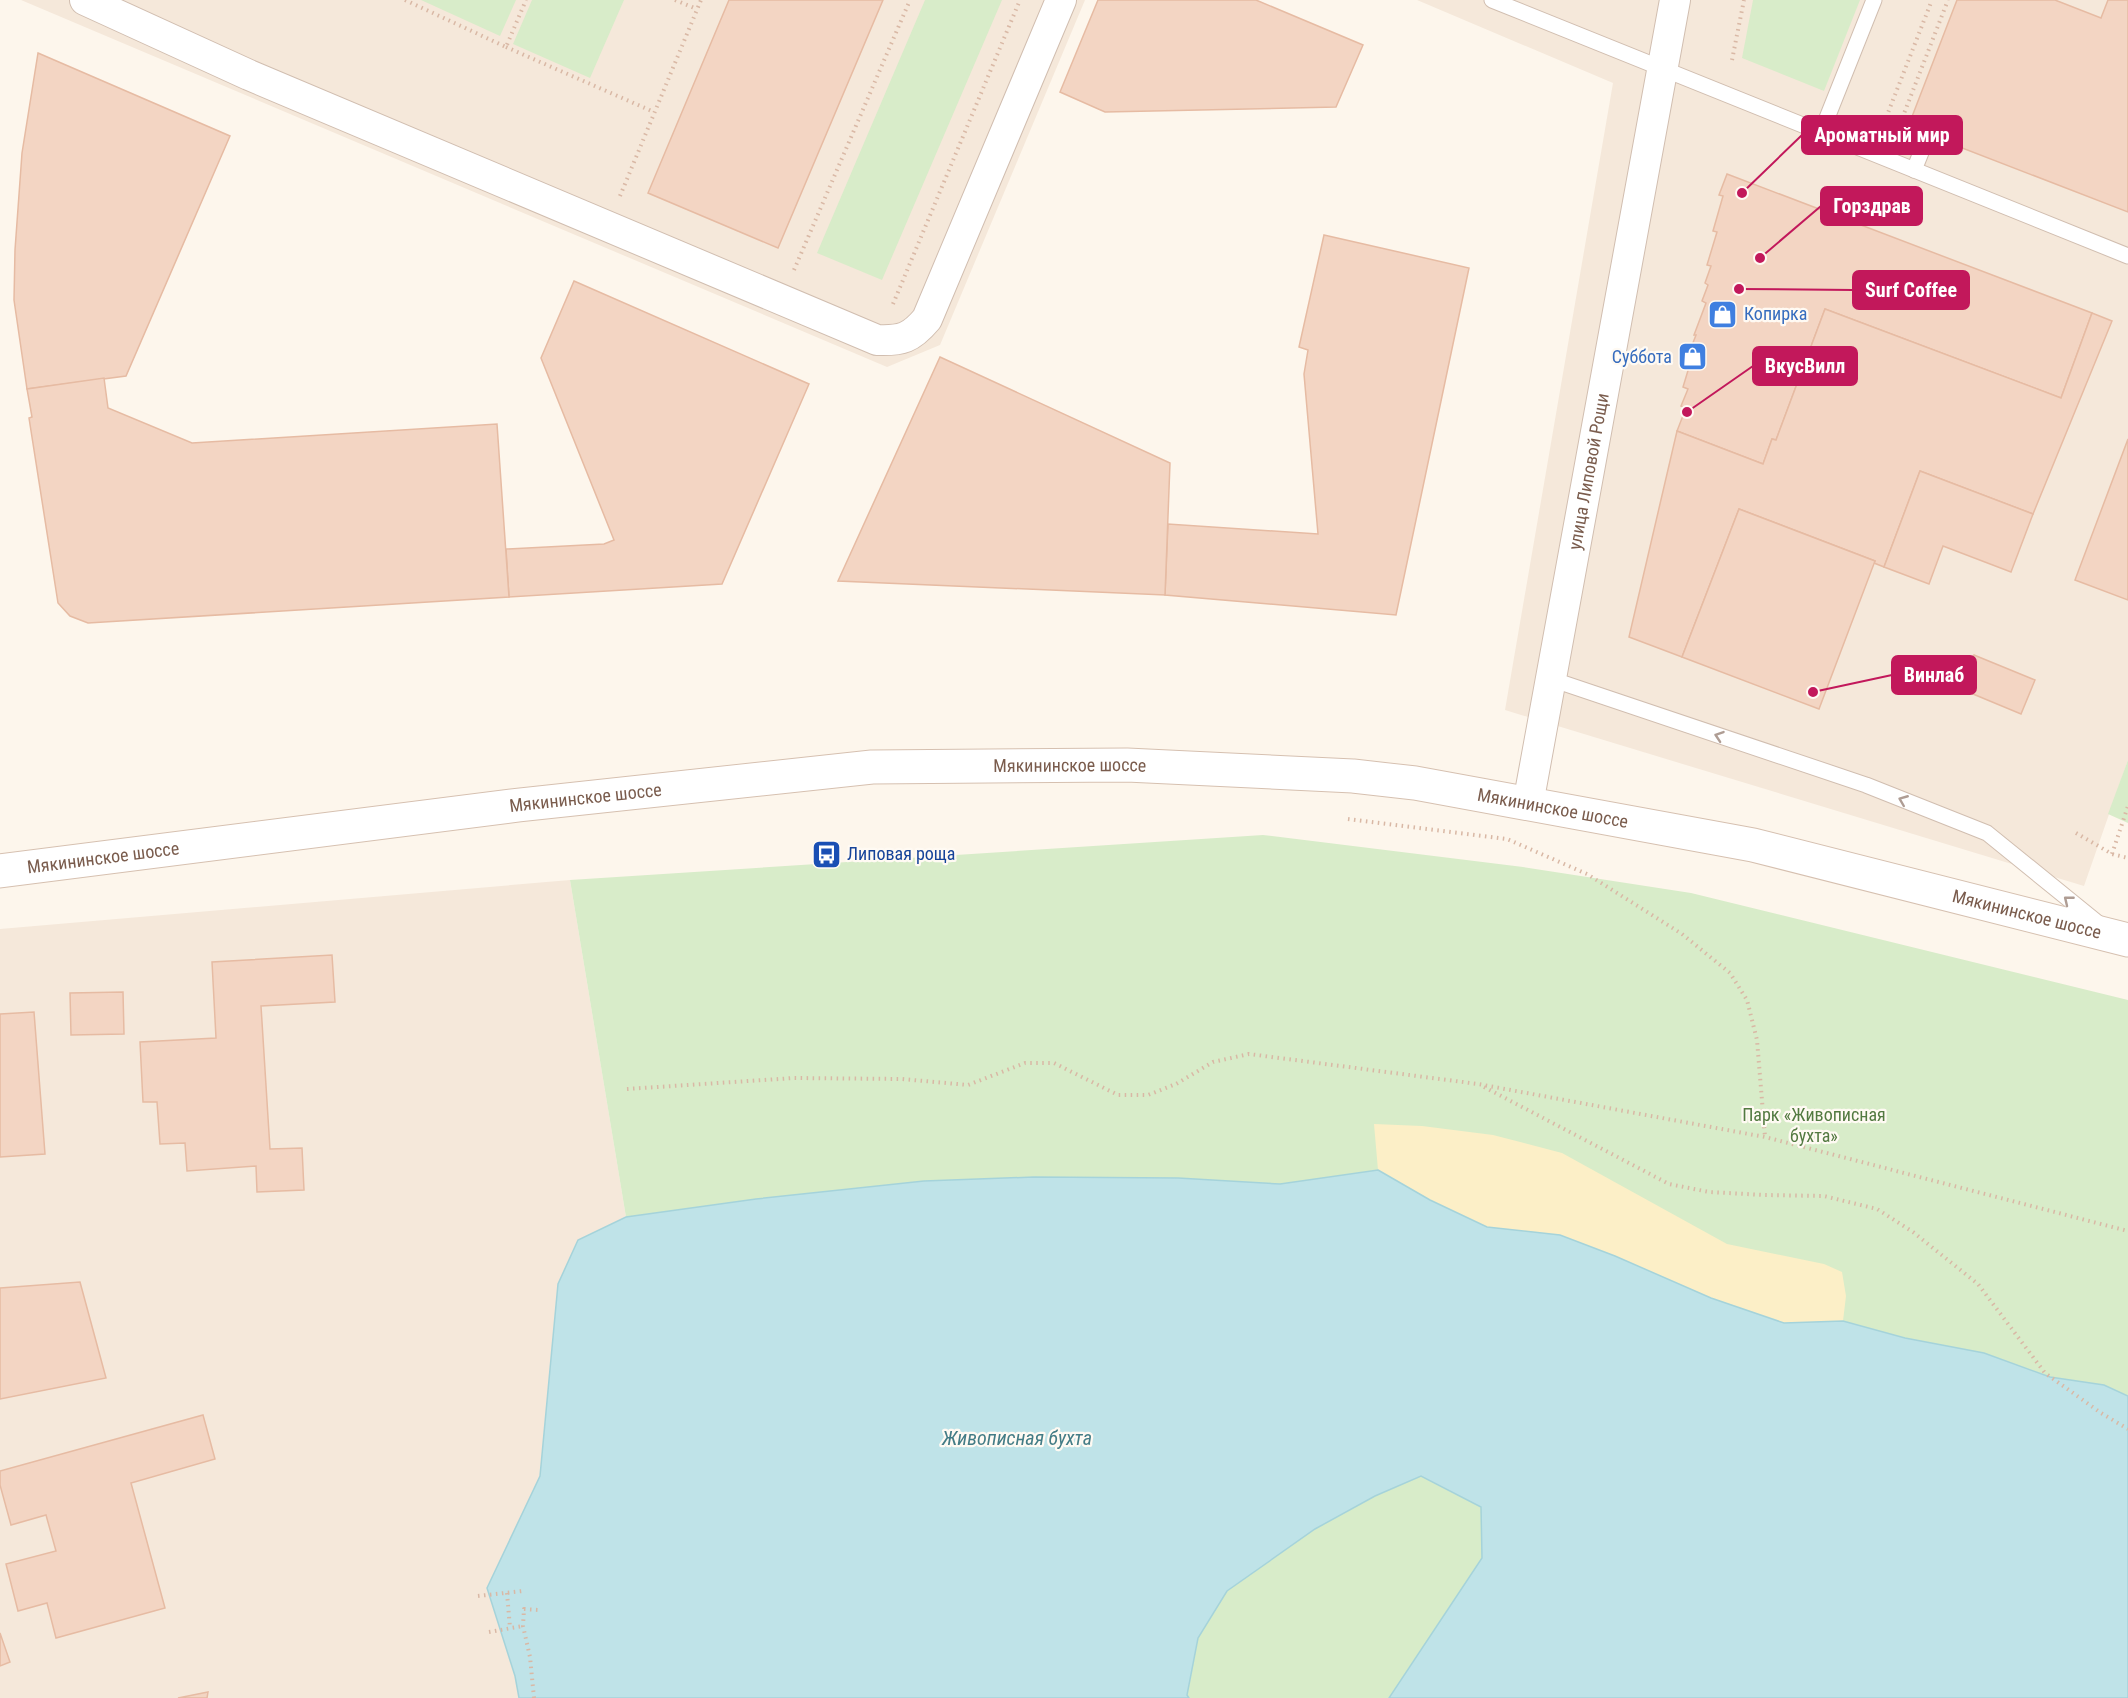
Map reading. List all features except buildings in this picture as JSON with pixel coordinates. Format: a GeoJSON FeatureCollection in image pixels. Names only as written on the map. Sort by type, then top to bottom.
{"type":"FeatureCollection","features":[{"type":"Feature","properties":{"kind":"street"},"geometry":{"type":"LineString","coordinates":[[85,0],[249,75],[877,340],[896,341],[914,334],[927,319],[1061,0]]}},
{"type":"Feature","properties":{"kind":"street","name":"улица Липовой Рощи"},"geometry":{"type":"LineString","coordinates":[[1528,804],[1675,0]]}},
{"type":"Feature","properties":{"kind":"street","name":"Мякининское шоссе"},"geometry":{"type":"LineString","coordinates":[[0,871],[519,805],[872,767],[1127,765],[1353,776],[1415,783],[1753,845],[2121,938]]}},
{"type":"Feature","properties":{"kind":"lane"},"geometry":{"type":"LineString","coordinates":[[1492,0],[2128,256]]}},
{"type":"Feature","properties":{"kind":"lane"},"geometry":{"type":"LineString","coordinates":[[1821,133],[1874,0]]}},
{"type":"Feature","properties":{"kind":"lane"},"geometry":{"type":"LineString","coordinates":[[1914,170],[1928,135]]}},
{"type":"Feature","properties":{"kind":"lane"},"geometry":{"type":"LineString","coordinates":[[1551,679],[1866,785],[1987,833],[2121,938]]}},
{"type":"Feature","properties":{"kind":"path"},"geometry":{"type":"LineString","coordinates":[[405,0],[654,112]]}},
{"type":"Feature","properties":{"kind":"path"},"geometry":{"type":"LineString","coordinates":[[506,47],[526,0]]}},
{"type":"Feature","properties":{"kind":"path"},"geometry":{"type":"LineString","coordinates":[[675,0],[697,9]]}},
{"type":"Feature","properties":{"kind":"path"},"geometry":{"type":"LineString","coordinates":[[619,197],[701,0]]}},
{"type":"Feature","properties":{"kind":"path"},"geometry":{"type":"LineString","coordinates":[[793,274],[910,0]]}},
{"type":"Feature","properties":{"kind":"path"},"geometry":{"type":"LineString","coordinates":[[890,311],[1020,0]]}},
{"type":"Feature","properties":{"kind":"path"},"geometry":{"type":"LineString","coordinates":[[1732,60],[1744,0]]}},
{"type":"Feature","properties":{"kind":"path"},"geometry":{"type":"LineString","coordinates":[[1884,123],[1932,0]]}},
{"type":"Feature","properties":{"kind":"path"},"geometry":{"type":"LineString","coordinates":[[1898,129],[1948,0]]}},
{"type":"Feature","properties":{"kind":"path"},"geometry":{"type":"LineString","coordinates":[[2112,854],[2128,806]]}},
{"type":"Feature","properties":{"kind":"path"},"geometry":{"type":"LineString","coordinates":[[1348,819],[1507,839],[1587,874],[1683,934],[1730,973],[1747,1000],[1757,1040],[1765,1137]]}},
{"type":"Feature","properties":{"kind":"path"},"geometry":{"type":"LineString","coordinates":[[2076,833],[2112,854],[2128,858]]}},
{"type":"Feature","properties":{"kind":"path"},"geometry":{"type":"LineString","coordinates":[[627,1089],[794,1078],[902,1079],[969,1085],[1025,1063],[1054,1063],[1118,1095],[1148,1095],[1176,1084],[1213,1062],[1249,1054],[1478,1084],[1765,1137],[2128,1231]]}},
{"type":"Feature","properties":{"kind":"path"},"geometry":{"type":"LineString","coordinates":[[1478,1084],[1669,1184],[1709,1192],[1764,1196],[1824,1196],[1876,1209],[1913,1232],[1978,1284],[2045,1373],[2101,1413],[2128,1429]]}},
{"type":"Feature","properties":{"kind":"path"},"geometry":{"type":"LineString","coordinates":[[478,1596],[523,1591]]}},
{"type":"Feature","properties":{"kind":"path"},"geometry":{"type":"LineString","coordinates":[[507,1593],[510,1628]]}},
{"type":"Feature","properties":{"kind":"path"},"geometry":{"type":"LineString","coordinates":[[534,1698],[530,1657],[523,1626],[524,1609],[539,1610]]}},
{"type":"Feature","properties":{"kind":"path"},"geometry":{"type":"LineString","coordinates":[[489,1632],[523,1626]]}},
{"type":"Feature","properties":{"kind":"shaded area"},"geometry":{"type":"Polygon","coordinates":[[[21,0],[1085,0],[940,345],[887,367],[21,0]]]}},
{"type":"Feature","properties":{"kind":"shaded area"},"geometry":{"type":"Polygon","coordinates":[[[1417,0],[2128,0],[2128,760],[2084,886],[1505,710],[1613,83],[1417,0]]]}},
{"type":"Feature","properties":{"kind":"shaded area"},"geometry":{"type":"Polygon","coordinates":[[[570,880],[626,1217],[578,1240],[558,1284],[540,1476],[487,1588],[515,1676],[519,1698],[0,1698],[0,929],[570,880]]]}},
{"type":"Feature","properties":{"kind":"green space"},"geometry":{"type":"Polygon","coordinates":[[[421,0],[516,0],[500,36],[421,0]]]}},
{"type":"Feature","properties":{"kind":"green space"},"geometry":{"type":"Polygon","coordinates":[[[532,0],[624,0],[590,78],[513,44],[532,0]]]}},
{"type":"Feature","properties":{"kind":"green space"},"geometry":{"type":"Polygon","coordinates":[[[925,0],[1002,0],[882,280],[817,253],[925,0]]]}},
{"type":"Feature","properties":{"kind":"green space"},"geometry":{"type":"Polygon","coordinates":[[[1753,0],[1860,0],[1824,91],[1742,58],[1753,0]]]}},
{"type":"Feature","properties":{"kind":"green space"},"geometry":{"type":"Polygon","coordinates":[[[2128,760],[2128,823],[2108,814],[2128,760]]]}},
{"type":"Feature","properties":{"kind":"green space","name":"Парк «Живописная бухта»"},"geometry":{"type":"Polygon","coordinates":[[[1263,835],[1523,867],[1691,893],[2128,1000],[2128,1396],[2104,1385],[2050,1377],[1984,1353],[1905,1338],[1843,1321],[1784,1323],[1711,1298],[1560,1235],[1430,1200],[1378,1170],[1280,1184],[1178,1178],[1034,1177],[924,1181],[756,1199],[626,1217],[570,880],[1263,835]]]}},
{"type":"Feature","properties":{"kind":"green space"},"geometry":{"type":"Polygon","coordinates":[[[1421,1476],[1482,1507],[1483,1558],[1389,1698],[1189,1698],[1187,1696],[1198,1638],[1227,1591],[1315,1529],[1375,1496],[1421,1476]]]}},
{"type":"Feature","properties":{"kind":"sand"},"geometry":{"type":"Polygon","coordinates":[[[1374,1124],[1422,1126],[1493,1135],[1562,1153],[1727,1244],[1824,1264],[1842,1272],[1846,1296],[1843,1321],[1784,1323],[1711,1298],[1560,1235],[1487,1227],[1430,1200],[1378,1170],[1374,1124]]]}},
{"type":"Feature","properties":{"kind":"water","name":"Живописная бухта"},"geometry":{"type":"Polygon","coordinates":[[[1378,1170],[1430,1200],[1487,1227],[1560,1235],[1711,1298],[1784,1323],[1843,1321],[1905,1338],[1984,1353],[2050,1377],[2104,1385],[2128,1396],[2128,1698],[1389,1698],[1482,1558],[1481,1507],[1421,1476],[1375,1496],[1315,1529],[1227,1591],[1198,1638],[1187,1695],[1189,1698],[519,1698],[515,1676],[487,1588],[540,1476],[558,1284],[578,1240],[626,1217],[756,1199],[924,1181],[1034,1177],[1178,1178],[1280,1184],[1378,1170]]]}},
{"type":"Feature","properties":{"kind":"place","name":"Ароматный мир"},"geometry":{"type":"Point","coordinates":[1742,193]}},
{"type":"Feature","properties":{"kind":"place","name":"Горздрав"},"geometry":{"type":"Point","coordinates":[1760,258]}},
{"type":"Feature","properties":{"kind":"place","name":"Surf Coffee"},"geometry":{"type":"Point","coordinates":[1739,289]}},
{"type":"Feature","properties":{"kind":"place","name":"Копирка"},"geometry":{"type":"Point","coordinates":[1723,314]}},
{"type":"Feature","properties":{"kind":"place","name":"Суббота"},"geometry":{"type":"Point","coordinates":[1693,357]}},
{"type":"Feature","properties":{"kind":"place","name":"ВкусВилл"},"geometry":{"type":"Point","coordinates":[1687,412]}},
{"type":"Feature","properties":{"kind":"place","name":"Винлаб"},"geometry":{"type":"Point","coordinates":[1813,692]}},
{"type":"Feature","properties":{"kind":"place","name":"Липовая роща"},"geometry":{"type":"Point","coordinates":[826,854]}}]}
